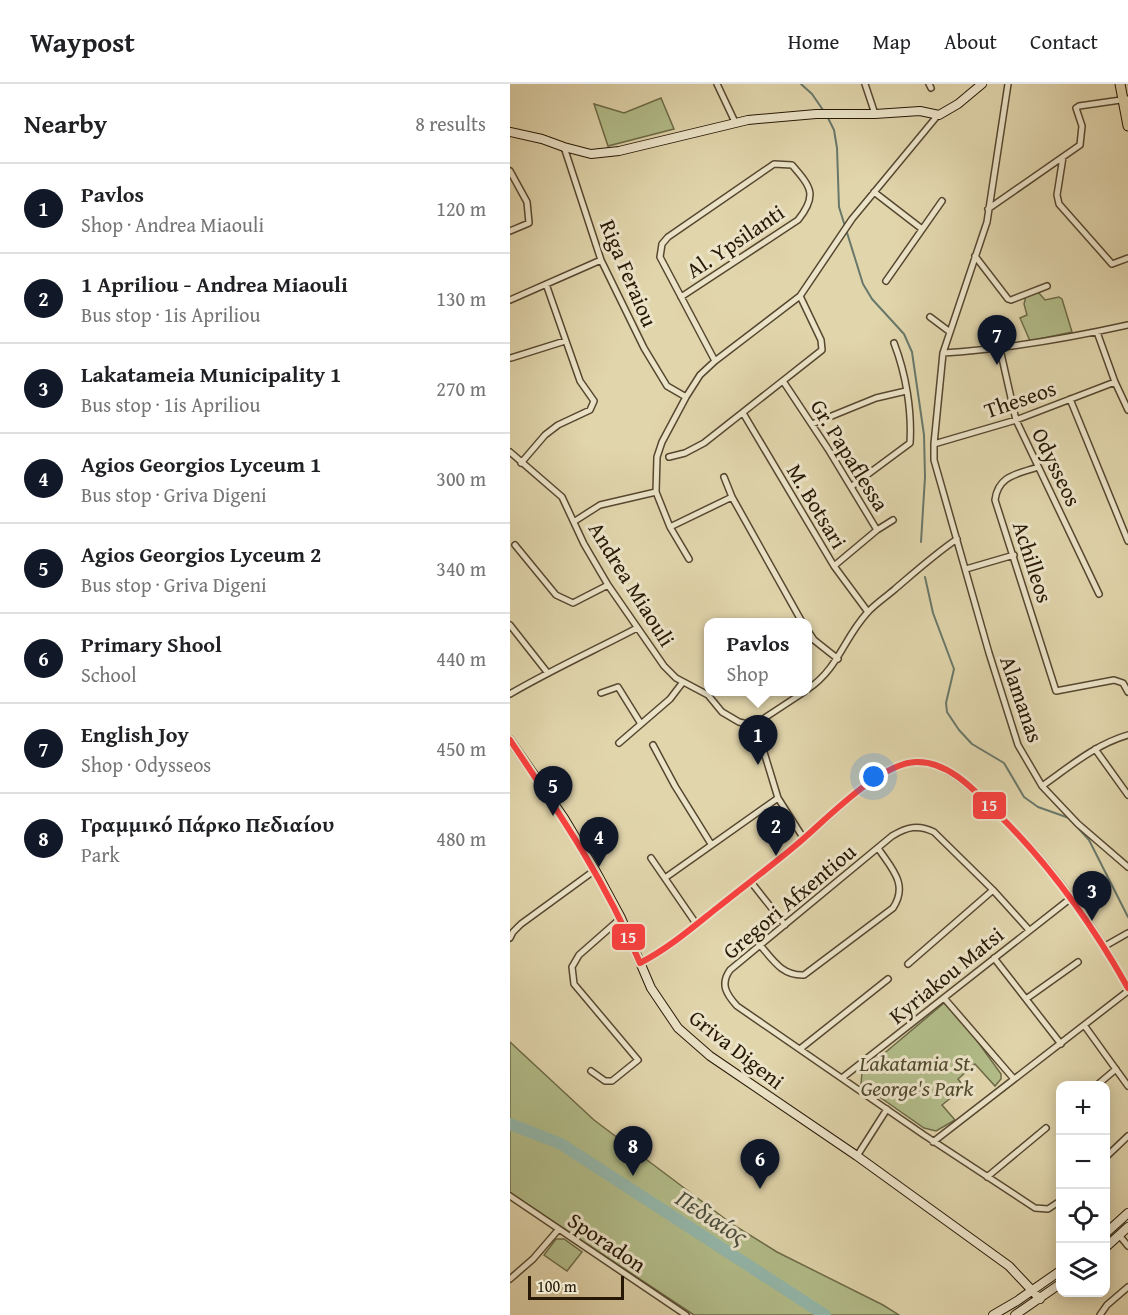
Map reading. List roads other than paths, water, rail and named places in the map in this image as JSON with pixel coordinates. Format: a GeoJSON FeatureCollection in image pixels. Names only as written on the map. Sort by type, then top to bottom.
{"type":"FeatureCollection","features":[{"type":"Feature","properties":{"kind":"main road"},"geometry":{"type":"LineString","coordinates":[[1120,84],[1126,99],[1128,126]]}},
{"type":"Feature","properties":{"kind":"street"},"geometry":{"type":"LineString","coordinates":[[717,84],[735,122]]}},
{"type":"Feature","properties":{"kind":"street"},"geometry":{"type":"LineString","coordinates":[[865,84],[875,114]]}},
{"type":"Feature","properties":{"kind":"street"},"geometry":{"type":"LineString","coordinates":[[688,559],[670,527],[656,492],[657,457],[662,442],[686,397],[700,375],[715,361],[800,296],[852,219],[939,115],[958,104],[982,84]]}},
{"type":"Feature","properties":{"kind":"street","name":"Alamanas"},"geometry":{"type":"LineString","coordinates":[[1008,84],[987,222],[943,353],[934,460],[988,653],[1018,745],[1042,786],[1078,824],[1128,867]]}},
{"type":"Feature","properties":{"kind":"street"},"geometry":{"type":"LineString","coordinates":[[988,210],[1080,145],[1082,126],[1076,108],[1126,99]]}},
{"type":"Feature","properties":{"kind":"street"},"geometry":{"type":"LineString","coordinates":[[511,129],[591,154],[619,151],[735,122],[816,114],[920,111],[939,115]]}},
{"type":"Feature","properties":{"kind":"street","name":"Riga Feraiou"},"geometry":{"type":"LineString","coordinates":[[564,147],[600,260],[644,348],[667,386],[686,397]]}},
{"type":"Feature","properties":{"kind":"street"},"geometry":{"type":"LineString","coordinates":[[1063,157],[1057,195],[1059,204],[1112,264],[1128,258]]}},
{"type":"Feature","properties":{"kind":"street","name":"Al. Ypsilanti"},"geometry":{"type":"LineString","coordinates":[[774,164],[792,165],[806,181],[812,195],[808,208],[798,220],[681,297],[660,257],[662,244],[668,237],[774,164]]}},
{"type":"Feature","properties":{"kind":"street"},"geometry":{"type":"LineString","coordinates":[[510,171],[527,202],[529,223],[510,231]]}},
{"type":"Feature","properties":{"kind":"street"},"geometry":{"type":"LineString","coordinates":[[874,192],[922,229]]}},
{"type":"Feature","properties":{"kind":"street"},"geometry":{"type":"LineString","coordinates":[[886,281],[942,201]]}},
{"type":"Feature","properties":{"kind":"street"},"geometry":{"type":"LineString","coordinates":[[975,256],[1011,300],[1047,286]]}},
{"type":"Feature","properties":{"kind":"street"},"geometry":{"type":"LineString","coordinates":[[510,300],[600,260]]}},
{"type":"Feature","properties":{"kind":"street"},"geometry":{"type":"LineString","coordinates":[[521,463],[545,435],[558,425],[590,410],[594,401],[580,381],[546,284]]}},
{"type":"Feature","properties":{"kind":"street"},"geometry":{"type":"LineString","coordinates":[[669,457],[685,453],[704,443],[822,350],[821,340],[800,296]]}},
{"type":"Feature","properties":{"kind":"street"},"geometry":{"type":"LineString","coordinates":[[681,297],[715,361]]}},
{"type":"Feature","properties":{"kind":"street"},"geometry":{"type":"LineString","coordinates":[[930,317],[950,332]]}},
{"type":"Feature","properties":{"kind":"street"},"geometry":{"type":"LineString","coordinates":[[943,353],[1000,350],[1128,325]]}},
{"type":"Feature","properties":{"kind":"street"},"geometry":{"type":"LineString","coordinates":[[1097,332],[1128,410]]}},
{"type":"Feature","properties":{"kind":"street"},"geometry":{"type":"LineString","coordinates":[[511,358],[565,341]]}},
{"type":"Feature","properties":{"kind":"street"},"geometry":{"type":"LineString","coordinates":[[852,486],[910,444],[911,426],[906,391],[900,359],[894,343]]}},
{"type":"Feature","properties":{"kind":"street","name":"Odysseos"},"geometry":{"type":"LineString","coordinates":[[1000,350],[1016,420],[1099,594]]}},
{"type":"Feature","properties":{"kind":"street","name":"Gr. Papaflessa"},"geometry":{"type":"LineString","coordinates":[[783,381],[852,486],[877,530],[834,566]]}},
{"type":"Feature","properties":{"kind":"street","name":"Theseos"},"geometry":{"type":"LineString","coordinates":[[934,444],[1016,420],[1115,382]]}},
{"type":"Feature","properties":{"kind":"street"},"geometry":{"type":"LineString","coordinates":[[812,424],[876,398],[906,391]]}},
{"type":"Feature","properties":{"kind":"street"},"geometry":{"type":"LineString","coordinates":[[1070,399],[1128,541]]}},
{"type":"Feature","properties":{"kind":"street","name":"M. Botsari"},"geometry":{"type":"LineString","coordinates":[[743,413],[834,566],[868,612]]}},
{"type":"Feature","properties":{"kind":"street","name":"Andrea Miaouli"},"geometry":{"type":"LineString","coordinates":[[510,452],[562,497],[575,520],[584,544],[608,585],[664,666],[683,682],[704,693]]}},
{"type":"Feature","properties":{"kind":"street","name":"Achilleos"},"geometry":{"type":"LineString","coordinates":[[1038,466],[1005,479],[997,488],[995,500],[1056,690],[1114,680],[1123,684],[1128,692]]}},
{"type":"Feature","properties":{"kind":"street"},"geometry":{"type":"LineString","coordinates":[[724,477],[732,497],[800,618]]}},
{"type":"Feature","properties":{"kind":"street"},"geometry":{"type":"LineString","coordinates":[[575,520],[600,505],[656,492]]}},
{"type":"Feature","properties":{"kind":"street"},"geometry":{"type":"LineString","coordinates":[[670,527],[732,497]]}},
{"type":"Feature","properties":{"kind":"street"},"geometry":{"type":"LineString","coordinates":[[877,530],[893,520]]}},
{"type":"Feature","properties":{"kind":"street"},"geometry":{"type":"LineString","coordinates":[[812,686],[838,659],[856,627],[868,612],[957,539]]}},
{"type":"Feature","properties":{"kind":"street"},"geometry":{"type":"LineString","coordinates":[[515,545],[556,595],[573,603],[608,585]]}},
{"type":"Feature","properties":{"kind":"street"},"geometry":{"type":"LineString","coordinates":[[966,569],[1014,555]]}},
{"type":"Feature","properties":{"kind":"street"},"geometry":{"type":"LineString","coordinates":[[510,625],[547,672]]}},
{"type":"Feature","properties":{"kind":"street"},"geometry":{"type":"LineString","coordinates":[[510,694],[547,672],[579,659],[637,628]]}},
{"type":"Feature","properties":{"kind":"street"},"geometry":{"type":"LineString","coordinates":[[812,637],[838,659]]}},
{"type":"Feature","properties":{"kind":"street"},"geometry":{"type":"LineString","coordinates":[[619,743],[670,699],[683,682]]}},
{"type":"Feature","properties":{"kind":"street"},"geometry":{"type":"LineString","coordinates":[[600,693],[618,687],[641,724]]}},
{"type":"Feature","properties":{"kind":"street","name":"Andrea Miaouli"},"geometry":{"type":"LineString","coordinates":[[709,696],[722,712],[739,722],[756,726]]}},
{"type":"Feature","properties":{"kind":"street"},"geometry":{"type":"LineString","coordinates":[[797,696],[756,726],[778,798],[804,839]]}},
{"type":"Feature","properties":{"kind":"street"},"geometry":{"type":"LineString","coordinates":[[1042,786],[1095,749],[1116,738],[1128,735]]}},
{"type":"Feature","properties":{"kind":"street","name":"Griva Digeni"},"geometry":{"type":"LineString","coordinates":[[510,740],[564,818],[595,870],[621,918],[651,988],[668,1016],[687,1038],[726,1068],[857,1156],[1009,1266],[1040,1299]]}},
{"type":"Feature","properties":{"kind":"street"},"geometry":{"type":"LineString","coordinates":[[653,745],[711,844]]}},
{"type":"Feature","properties":{"kind":"street"},"geometry":{"type":"LineString","coordinates":[[1095,749],[1128,795]]}},
{"type":"Feature","properties":{"kind":"street"},"geometry":{"type":"LineString","coordinates":[[640,963],[655,956],[697,924],[804,839],[874,779],[891,768],[919,762],[932,764],[948,771],[979,795],[1032,848],[1071,898],[1104,946],[1128,990],[933,1142]]}},
{"type":"Feature","properties":{"kind":"street"},"geometry":{"type":"LineString","coordinates":[[665,878],[778,798]]}},
{"type":"Feature","properties":{"kind":"street","name":"Gregori Afxentiou"},"geometry":{"type":"LineString","coordinates":[[1029,930],[993,890],[934,832],[925,827],[906,828],[892,836],[730,970],[725,977],[724,984],[727,995],[737,1006],[933,1142],[1035,1208],[1048,1209],[1056,1204]]}},
{"type":"Feature","properties":{"kind":"street"},"geometry":{"type":"LineString","coordinates":[[760,945],[786,972],[804,975],[892,908],[899,899],[900,887],[897,876],[878,848]]}},
{"type":"Feature","properties":{"kind":"street"},"geometry":{"type":"LineString","coordinates":[[651,858],[697,924]]}},
{"type":"Feature","properties":{"kind":"street"},"geometry":{"type":"LineString","coordinates":[[510,938],[521,924],[595,870]]}},
{"type":"Feature","properties":{"kind":"street"},"geometry":{"type":"LineString","coordinates":[[751,882],[785,925]]}},
{"type":"Feature","properties":{"kind":"street"},"geometry":{"type":"LineString","coordinates":[[908,964],[993,890]]}},
{"type":"Feature","properties":{"kind":"street","name":"Kyriakou Matsi"},"geometry":{"type":"LineString","coordinates":[[842,1078],[1071,898]]}},
{"type":"Feature","properties":{"kind":"street"},"geometry":{"type":"LineString","coordinates":[[591,1071],[604,1081],[612,1081],[638,1060],[574,984],[572,967],[579,955],[621,918]]}},
{"type":"Feature","properties":{"kind":"street"},"geometry":{"type":"LineString","coordinates":[[1104,946],[1127,934]]}},
{"type":"Feature","properties":{"kind":"street"},"geometry":{"type":"LineString","coordinates":[[994,958],[1061,1044]]}},
{"type":"Feature","properties":{"kind":"street"},"geometry":{"type":"LineString","coordinates":[[1026,999],[1078,962]]}},
{"type":"Feature","properties":{"kind":"street"},"geometry":{"type":"LineString","coordinates":[[800,1049],[888,980]]}},
{"type":"Feature","properties":{"kind":"street"},"geometry":{"type":"LineString","coordinates":[[944,998],[1014,1079]]}},
{"type":"Feature","properties":{"kind":"street"},"geometry":{"type":"LineString","coordinates":[[1084,1025],[1128,1086]]}},
{"type":"Feature","properties":{"kind":"street"},"geometry":{"type":"LineString","coordinates":[[1102,1081],[1116,1069]]}},
{"type":"Feature","properties":{"kind":"street"},"geometry":{"type":"LineString","coordinates":[[857,1156],[887,1109]]}},
{"type":"Feature","properties":{"kind":"street"},"geometry":{"type":"LineString","coordinates":[[987,1177],[1046,1128]]}},
{"type":"Feature","properties":{"kind":"street"},"geometry":{"type":"LineString","coordinates":[[1110,1153],[1128,1136]]}},
{"type":"Feature","properties":{"kind":"street","name":"Sporadon"},"geometry":{"type":"LineString","coordinates":[[510,1196],[686,1315]]}},
{"type":"Feature","properties":{"kind":"street"},"geometry":{"type":"LineString","coordinates":[[1110,1229],[1128,1213]]}},
{"type":"Feature","properties":{"kind":"street"},"geometry":{"type":"LineString","coordinates":[[1110,1243],[1128,1227]]}},
{"type":"Feature","properties":{"kind":"street"},"geometry":{"type":"LineString","coordinates":[[511,1278],[533,1259],[558,1230]]}},
{"type":"Feature","properties":{"kind":"street"},"geometry":{"type":"LineString","coordinates":[[1119,1235],[1128,1246]]}},
{"type":"Feature","properties":{"kind":"street"},"geometry":{"type":"LineString","coordinates":[[993,1315],[1056,1274]]}},
{"type":"Feature","properties":{"kind":"street"},"geometry":{"type":"LineString","coordinates":[[1015,1315],[1056,1287]]}},
{"type":"Feature","properties":{"kind":"street"},"geometry":{"type":"LineString","coordinates":[[1100,1315],[1107,1305],[1128,1287]]}},
{"type":"Feature","properties":{"kind":"waterway"},"geometry":{"type":"LineString","coordinates":[[801,84],[812,94],[823,110]]}},
{"type":"Feature","properties":{"kind":"waterway"},"geometry":{"type":"LineString","coordinates":[[828,118],[834,130],[837,148],[839,207],[863,284],[872,299],[904,334],[912,352],[924,435],[925,477],[921,542]]}},
{"type":"Feature","properties":{"kind":"waterway"},"geometry":{"type":"LineString","coordinates":[[925,577],[933,613],[954,669],[946,703],[947,712],[972,744],[1004,763],[1024,797],[1038,807],[1069,818],[1089,840],[1128,917]]}},
{"type":"Feature","properties":{"kind":"waterway","name":"Πεδιαίος"},"geometry":{"type":"LineString","coordinates":[[510,1124],[561,1144],[825,1315]]}},
{"type":"Feature","properties":{"kind":"place","name":"English Joy"},"geometry":{"type":"Point","coordinates":[997,365]}},
{"type":"Feature","properties":{"kind":"place","name":"Pavlos"},"geometry":{"type":"Point","coordinates":[758,765]}},
{"type":"Feature","properties":{"kind":"place","name":"Agios Georgios Lyceum 2"},"geometry":{"type":"Point","coordinates":[553,816]}},
{"type":"Feature","properties":{"kind":"place","name":"1 Apriliou - Andrea Miaouli"},"geometry":{"type":"Point","coordinates":[776,856]}},
{"type":"Feature","properties":{"kind":"place","name":"Agios Georgios Lyceum 1"},"geometry":{"type":"Point","coordinates":[599,867]}},
{"type":"Feature","properties":{"kind":"place","name":"Lakatameia Municipality 1"},"geometry":{"type":"Point","coordinates":[1092,921]}},
{"type":"Feature","properties":{"kind":"place","name":"Γραμμικό Πάρκο Πεδιαίου"},"geometry":{"type":"Point","coordinates":[633,1176]}},
{"type":"Feature","properties":{"kind":"place","name":"Primary Shool"},"geometry":{"type":"Point","coordinates":[760,1189]}},
{"type":"Feature","properties":{"kind":"park label","name":"Lakatamia St. George's Park"},"geometry":{"type":"Point","coordinates":[917,1076]}}]}
